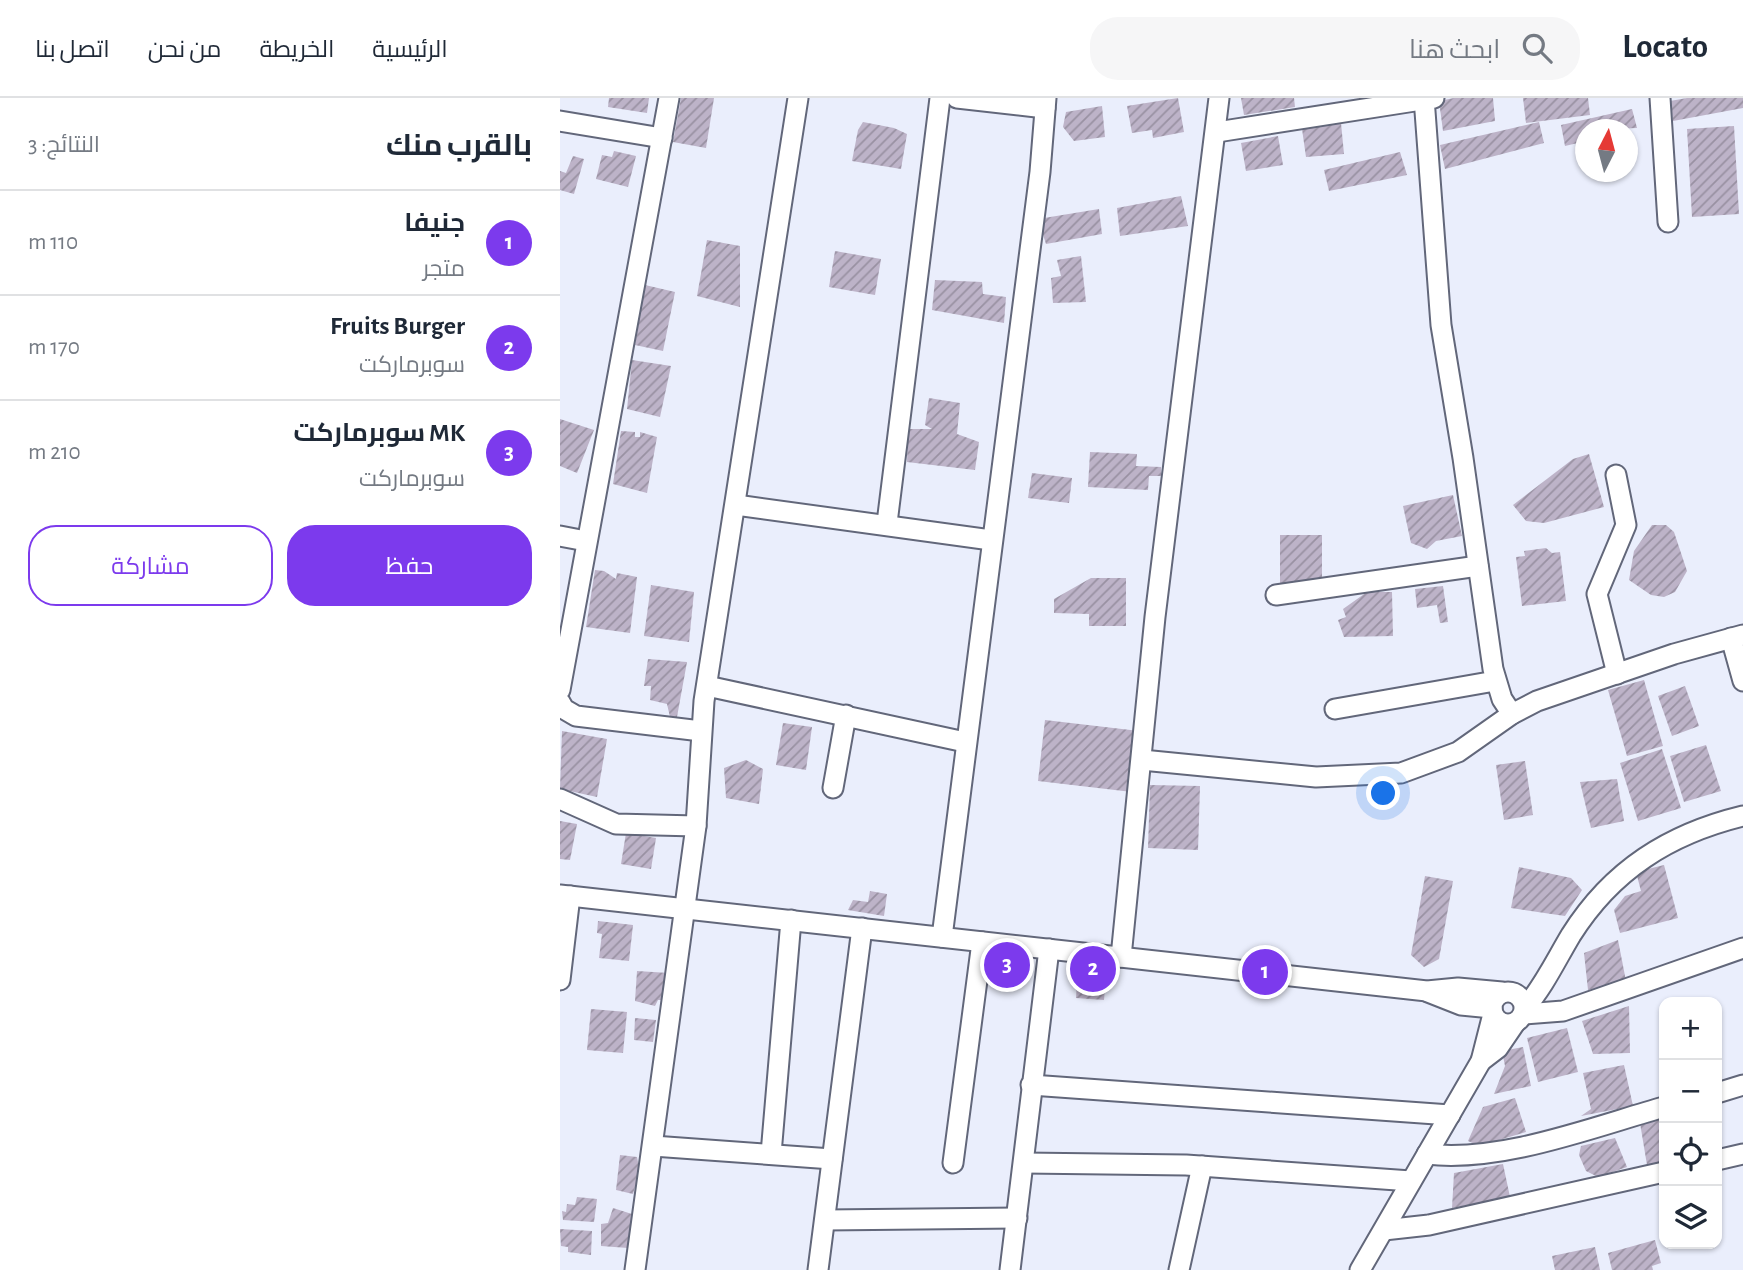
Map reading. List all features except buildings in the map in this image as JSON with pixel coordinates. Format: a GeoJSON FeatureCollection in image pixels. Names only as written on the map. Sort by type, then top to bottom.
{"type":"FeatureCollection","features":[{"type":"Feature","properties":{"kind":"street"},"geometry":{"type":"LineString","coordinates":[[560,690],[669,98]]}},
{"type":"Feature","properties":{"kind":"street"},"geometry":{"type":"LineString","coordinates":[[635,1270],[696,826],[701,731],[707,686],[797,98]]}},
{"type":"Feature","properties":{"kind":"street"},"geometry":{"type":"LineString","coordinates":[[887,523],[940,98]]}},
{"type":"Feature","properties":{"kind":"street"},"geometry":{"type":"LineString","coordinates":[[942,937],[1046,103],[957,98]]}},
{"type":"Feature","properties":{"kind":"street"},"geometry":{"type":"LineString","coordinates":[[1121,957],[1155,617],[1217,132],[1219,98]]}},
{"type":"Feature","properties":{"kind":"street"},"geometry":{"type":"LineString","coordinates":[[1660,98],[1668,222]]}},
{"type":"Feature","properties":{"kind":"street"},"geometry":{"type":"LineString","coordinates":[[1217,132],[1427,99],[1441,325],[1495,681],[1512,714]]}},
{"type":"Feature","properties":{"kind":"street"},"geometry":{"type":"LineString","coordinates":[[560,121],[662,138]]}},
{"type":"Feature","properties":{"kind":"street"},"geometry":{"type":"LineString","coordinates":[[1616,475],[1626,525],[1597,594],[1618,674]]}},
{"type":"Feature","properties":{"kind":"street"},"geometry":{"type":"LineString","coordinates":[[736,505],[887,523],[991,540]]}},
{"type":"Feature","properties":{"kind":"street"},"geometry":{"type":"LineString","coordinates":[[560,536],[586,541]]}},
{"type":"Feature","properties":{"kind":"street"},"geometry":{"type":"LineString","coordinates":[[1276,595],[1478,566]]}},
{"type":"Feature","properties":{"kind":"street"},"geometry":{"type":"LineString","coordinates":[[1142,760],[1316,777],[1378,776],[1441,761],[1473,743],[1512,714],[1537,701],[1737,636],[1743,681]]}},
{"type":"Feature","properties":{"kind":"street"},"geometry":{"type":"LineString","coordinates":[[1335,709],[1495,681]]}},
{"type":"Feature","properties":{"kind":"street"},"geometry":{"type":"LineString","coordinates":[[707,686],[965,742]]}},
{"type":"Feature","properties":{"kind":"street"},"geometry":{"type":"LineString","coordinates":[[560,702],[569,713],[585,718],[701,731]]}},
{"type":"Feature","properties":{"kind":"street"},"geometry":{"type":"LineString","coordinates":[[833,788],[846,715]]}},
{"type":"Feature","properties":{"kind":"street"},"geometry":{"type":"LineString","coordinates":[[560,799],[617,824],[696,826]]}},
{"type":"Feature","properties":{"kind":"street"},"geometry":{"type":"LineString","coordinates":[[1360,1270],[1481,1061],[1498,1048],[1509,1007],[1553,968],[1590,907],[1634,863],[1686,834],[1743,816]]}},
{"type":"Feature","properties":{"kind":"street"},"geometry":{"type":"LineString","coordinates":[[560,980],[565,895],[1427,991],[1461,1005],[1563,1011],[1743,948]]}},
{"type":"Feature","properties":{"kind":"street"},"geometry":{"type":"LineString","coordinates":[[771,1154],[791,920]]}},
{"type":"Feature","properties":{"kind":"street"},"geometry":{"type":"LineString","coordinates":[[818,1270],[862,928]]}},
{"type":"Feature","properties":{"kind":"street"},"geometry":{"type":"LineString","coordinates":[[953,1163],[982,942]]}},
{"type":"Feature","properties":{"kind":"street"},"geometry":{"type":"LineString","coordinates":[[1010,1270],[1049,949]]}},
{"type":"Feature","properties":{"kind":"street"},"geometry":{"type":"LineString","coordinates":[[1031,1085],[1450,1115]]}},
{"type":"Feature","properties":{"kind":"street"},"geometry":{"type":"LineString","coordinates":[[1722,1092],[1743,1086]]}},
{"type":"Feature","properties":{"kind":"street"},"geometry":{"type":"LineString","coordinates":[[1427,1154],[1457,1157],[1494,1153],[1659,1108]]}},
{"type":"Feature","properties":{"kind":"street"},"geometry":{"type":"LineString","coordinates":[[653,1146],[832,1159]]}},
{"type":"Feature","properties":{"kind":"street"},"geometry":{"type":"LineString","coordinates":[[1722,1159],[1743,1154]]}},
{"type":"Feature","properties":{"kind":"street"},"geometry":{"type":"LineString","coordinates":[[1024,1163],[1202,1166],[1411,1181]]}},
{"type":"Feature","properties":{"kind":"street"},"geometry":{"type":"LineString","coordinates":[[1179,1270],[1202,1166]]}},
{"type":"Feature","properties":{"kind":"street"},"geometry":{"type":"LineString","coordinates":[[1384,1230],[1429,1225],[1659,1173]]}},
{"type":"Feature","properties":{"kind":"street"},"geometry":{"type":"LineString","coordinates":[[825,1220],[1017,1218]]}},
{"type":"Feature","properties":{"kind":"place","name":"MK سوبرماركت"},"geometry":{"type":"Point","coordinates":[1007,965]}},
{"type":"Feature","properties":{"kind":"place","name":"Fruits Burger"},"geometry":{"type":"Point","coordinates":[1093,969]}},
{"type":"Feature","properties":{"kind":"place","name":"جنيفا"},"geometry":{"type":"Point","coordinates":[1265,972]}}]}
